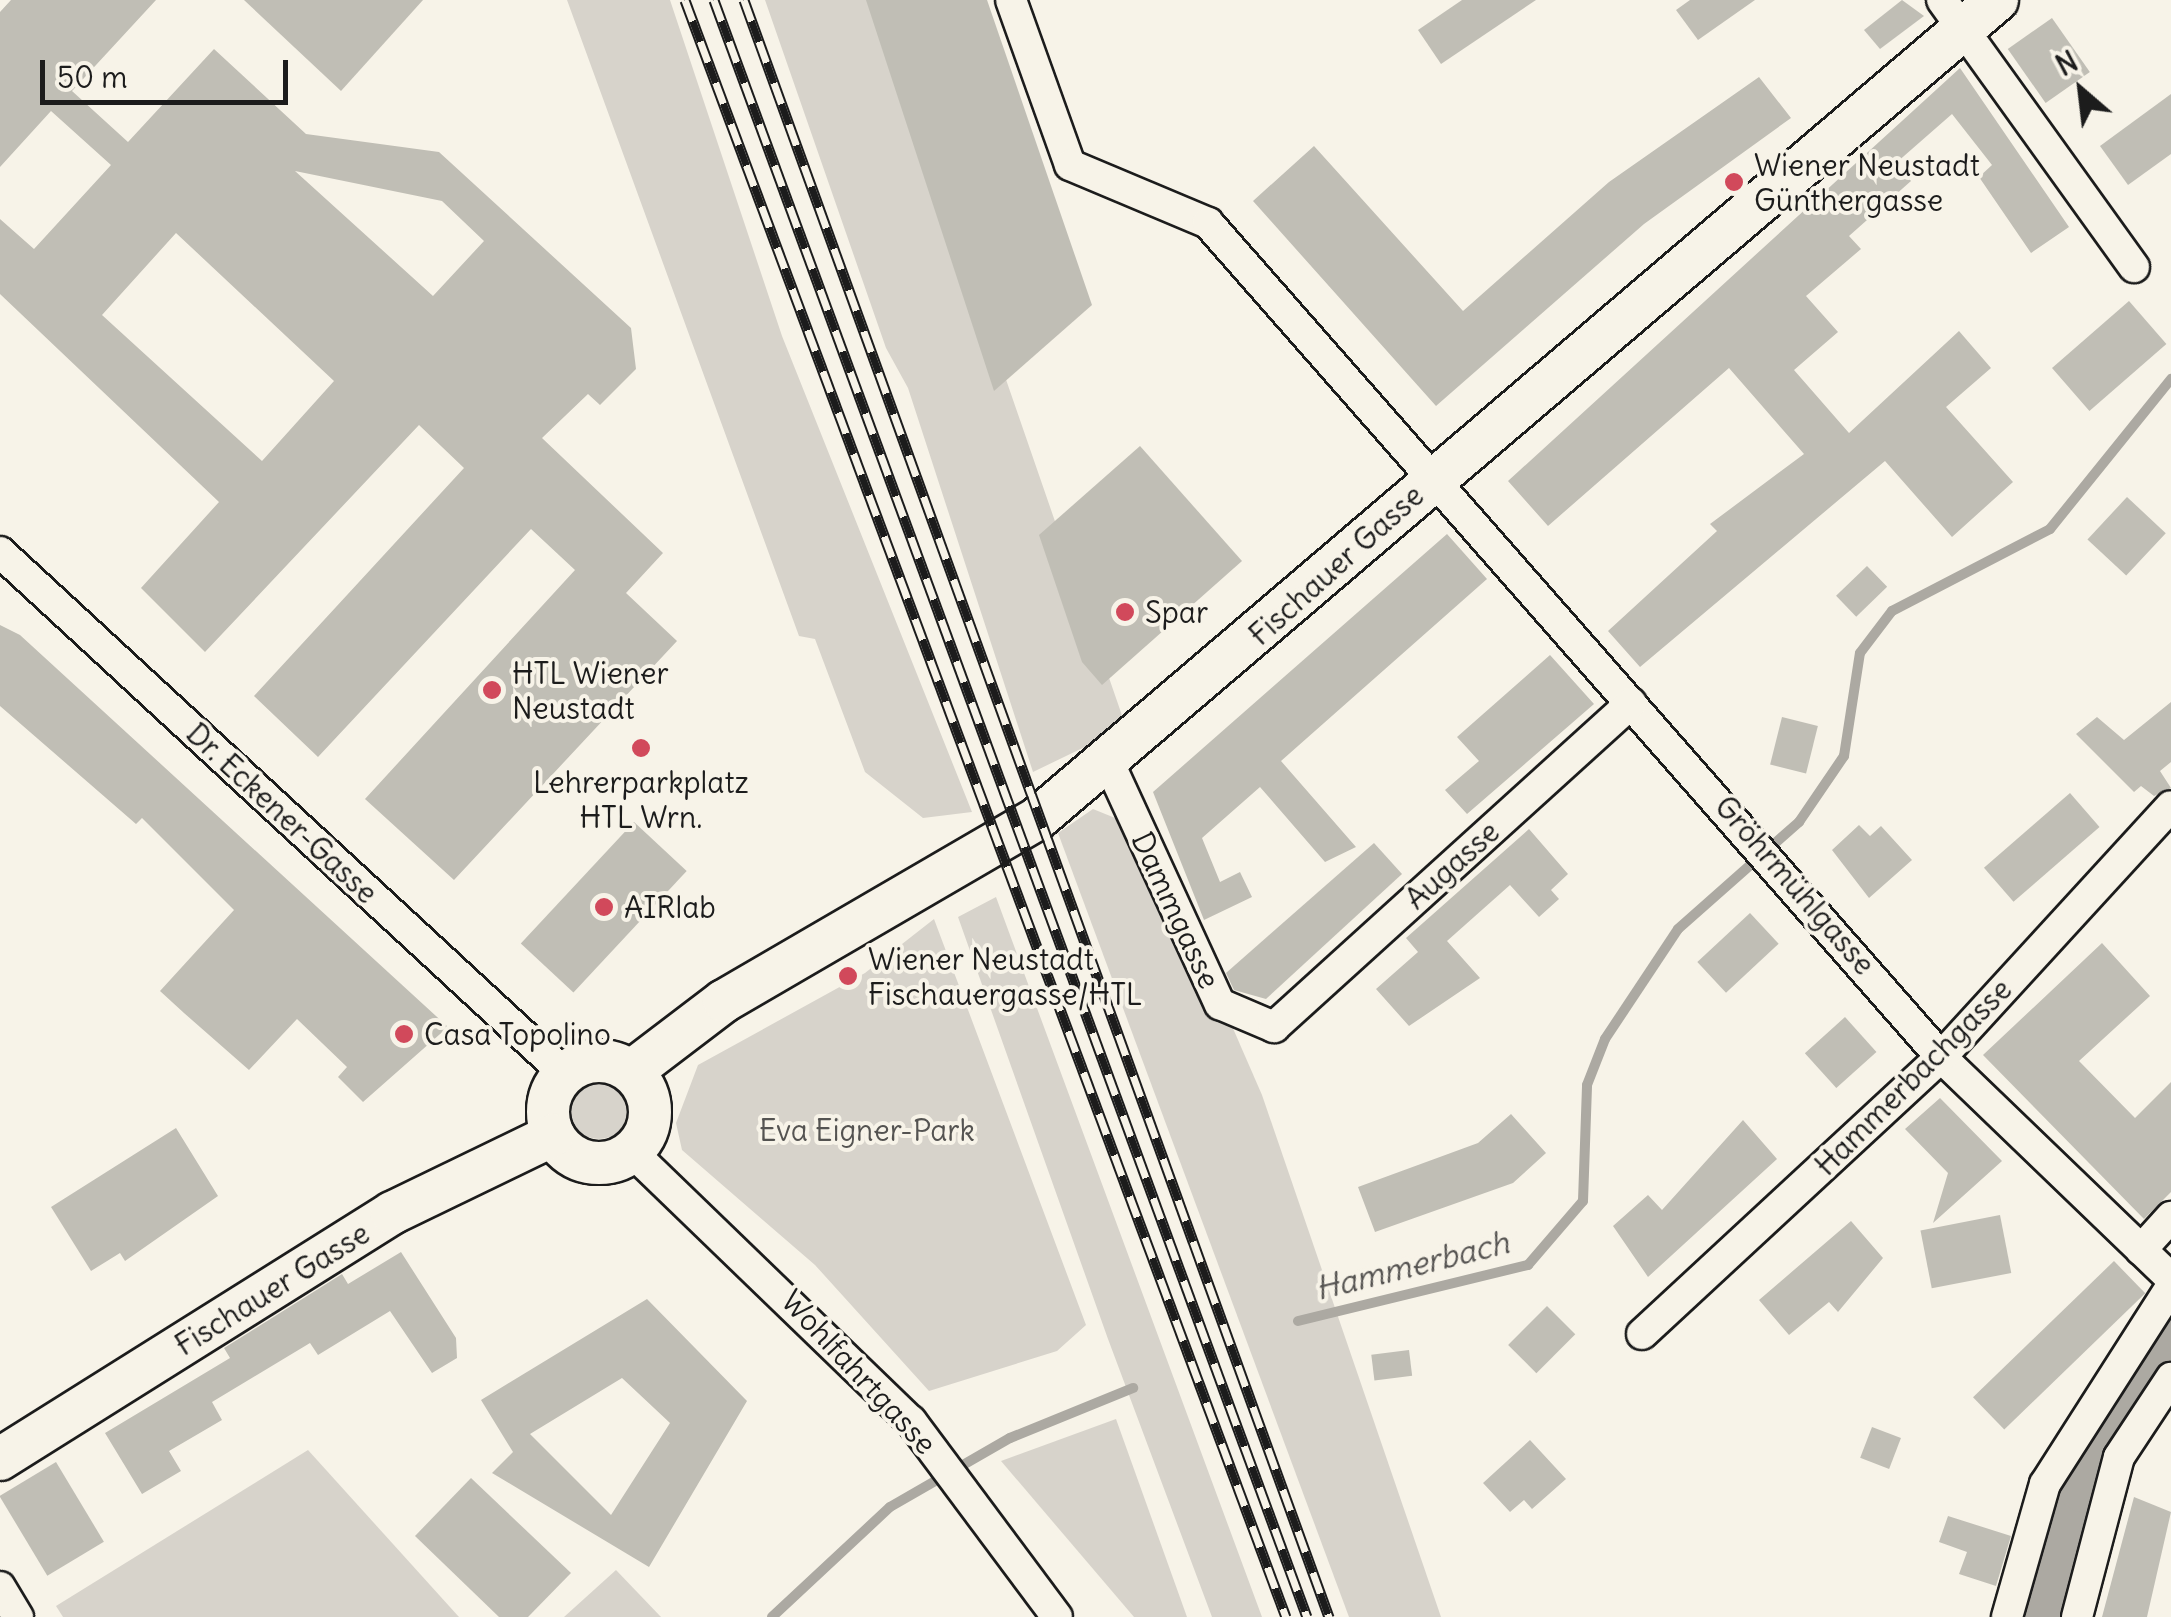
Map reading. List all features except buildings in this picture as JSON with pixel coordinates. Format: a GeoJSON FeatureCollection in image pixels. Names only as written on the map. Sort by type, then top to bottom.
{"type":"FeatureCollection","features":[{"type":"Feature","properties":{"kind":"main road","name":"Fischauer Gasse"},"geometry":{"type":"LineString","coordinates":[[632,1071],[724,1001],[1037,819],[1108,762],[1432,478],[1952,13],[1996,0]]}},
{"type":"Feature","properties":{"kind":"main road"},"geometry":{"type":"LineString","coordinates":[[594,1061],[632,1071],[650,1121],[632,1152],[587,1162],[553,1135],[548,1105],[565,1074],[594,1061]]}},
{"type":"Feature","properties":{"kind":"main road","name":"Fischauer Gasse"},"geometry":{"type":"LineString","coordinates":[[0,1459],[392,1214],[553,1135]]}},
{"type":"Feature","properties":{"kind":"street","name":"Gröhrmühlgasse"},"geometry":{"type":"LineString","coordinates":[[1010,0],[1070,165],[1208,222],[1631,703],[1790,875],[1942,1057],[2171,1278]]}},
{"type":"Feature","properties":{"kind":"street"},"geometry":{"type":"LineString","coordinates":[[1952,13],[2134,268]]}},
{"type":"Feature","properties":{"kind":"street","name":"Dr. Eckener-Gasse"},"geometry":{"type":"LineString","coordinates":[[0,552],[565,1074]]}},
{"type":"Feature","properties":{"kind":"street","name":"Augasse"},"geometry":{"type":"LineString","coordinates":[[1274,1027],[1631,703]]}},
{"type":"Feature","properties":{"kind":"street","name":"Dammgasse"},"geometry":{"type":"LineString","coordinates":[[1108,762],[1220,1004],[1274,1027]]}},
{"type":"Feature","properties":{"kind":"street","name":"Hammerbachgasse"},"geometry":{"type":"LineString","coordinates":[[1642,1334],[1942,1057],[2171,806]]}},
{"type":"Feature","properties":{"kind":"street","name":"Wohlfahrtgasse"},"geometry":{"type":"LineString","coordinates":[[632,1152],[833,1336],[933,1449],[1057,1617]]}},
{"type":"Feature","properties":{"kind":"street"},"geometry":{"type":"LineString","coordinates":[[2140,1250],[2171,1217]]}},
{"type":"Feature","properties":{"kind":"street"},"geometry":{"type":"LineString","coordinates":[[2007,1617],[2046,1484],[2171,1287]]}},
{"type":"Feature","properties":{"kind":"street"},"geometry":{"type":"LineString","coordinates":[[2077,1617],[2119,1457],[2171,1378]]}},
{"type":"Feature","properties":{"kind":"street"},"geometry":{"type":"LineString","coordinates":[[0,1587],[18,1617]]}},
{"type":"Feature","properties":{"kind":"green space"},"geometry":{"type":"Polygon","coordinates":[[[567,0],[670,0],[782,336],[972,812],[923,818],[865,772],[815,639],[799,636],[567,0]]]}},
{"type":"Feature","properties":{"kind":"green space"},"geometry":{"type":"Polygon","coordinates":[[[765,0],[875,0],[1126,727],[1033,772],[908,388],[886,348],[765,0]]]}},
{"type":"Feature","properties":{"kind":"green space"},"geometry":{"type":"Polygon","coordinates":[[[1093,809],[1147,831],[1262,1095],[1441,1617],[1349,1617],[1058,833],[1093,809]]]}},
{"type":"Feature","properties":{"kind":"green space"},"geometry":{"type":"Polygon","coordinates":[[[996,897],[1262,1617],[1212,1617],[1108,1339],[958,917],[996,897]]]}},
{"type":"Feature","properties":{"kind":"green space","name":"Eva Eigner-Park"},"geometry":{"type":"Polygon","coordinates":[[[934,919],[1086,1325],[1057,1351],[929,1391],[815,1265],[682,1150],[676,1123],[698,1065],[865,973],[934,919]]]}},
{"type":"Feature","properties":{"kind":"green space"},"geometry":{"type":"Polygon","coordinates":[[[599,1075],[622,1084],[631,1107],[622,1130],[599,1139],[576,1130],[567,1107],[576,1084],[599,1075]]]}},
{"type":"Feature","properties":{"kind":"green space"},"geometry":{"type":"Polygon","coordinates":[[[1116,1419],[1187,1617],[1134,1617],[1001,1461],[1116,1419]]]}},
{"type":"Feature","properties":{"kind":"green space"},"geometry":{"type":"Polygon","coordinates":[[[308,1450],[459,1617],[63,1617],[56,1606],[308,1450]]]}},
{"type":"Feature","properties":{"kind":"green space"},"geometry":{"type":"Polygon","coordinates":[[[616,1570],[661,1617],[564,1617],[616,1570]]]}},
{"type":"Feature","properties":{"kind":"waterway","name":"Hammerbach"},"geometry":{"type":"LineString","coordinates":[[1298,1321],[1528,1265],[1583,1201],[1587,1085],[1605,1039],[1678,929],[1799,822],[1844,756],[1860,653],[1892,611],[2050,529],[2171,379]]}},
{"type":"Feature","properties":{"kind":"waterway"},"geometry":{"type":"LineString","coordinates":[[2045,1617],[2086,1483],[2171,1345]]}},
{"type":"Feature","properties":{"kind":"waterway","name":"Hammerbach"},"geometry":{"type":"LineString","coordinates":[[772,1617],[890,1507],[1010,1438],[1133,1388]]}},
{"type":"Feature","properties":{"kind":"railway"},"geometry":{"type":"LineString","coordinates":[[685,0],[1286,1617]]}},
{"type":"Feature","properties":{"kind":"railway"},"geometry":{"type":"LineString","coordinates":[[714,0],[1307,1617]]}},
{"type":"Feature","properties":{"kind":"railway"},"geometry":{"type":"LineString","coordinates":[[744,0],[1329,1617]]}},
{"type":"Feature","properties":{"kind":"place","name":"Wiener Neustadt Günthergasse"},"geometry":{"type":"Point","coordinates":[1734,182]}},
{"type":"Feature","properties":{"kind":"place","name":"Spar"},"geometry":{"type":"Point","coordinates":[1125,612]}},
{"type":"Feature","properties":{"kind":"place","name":"HTL Wiener Neustadt"},"geometry":{"type":"Point","coordinates":[492,690]}},
{"type":"Feature","properties":{"kind":"place","name":"Lehrerparkplatz HTL Wrn."},"geometry":{"type":"Point","coordinates":[641,748]}},
{"type":"Feature","properties":{"kind":"place","name":"AIRlab"},"geometry":{"type":"Point","coordinates":[604,907]}},
{"type":"Feature","properties":{"kind":"place","name":"Wiener Neustadt Fischauergasse/HTL"},"geometry":{"type":"Point","coordinates":[848,976]}},
{"type":"Feature","properties":{"kind":"place","name":"Casa Topolino"},"geometry":{"type":"Point","coordinates":[404,1034]}}]}
